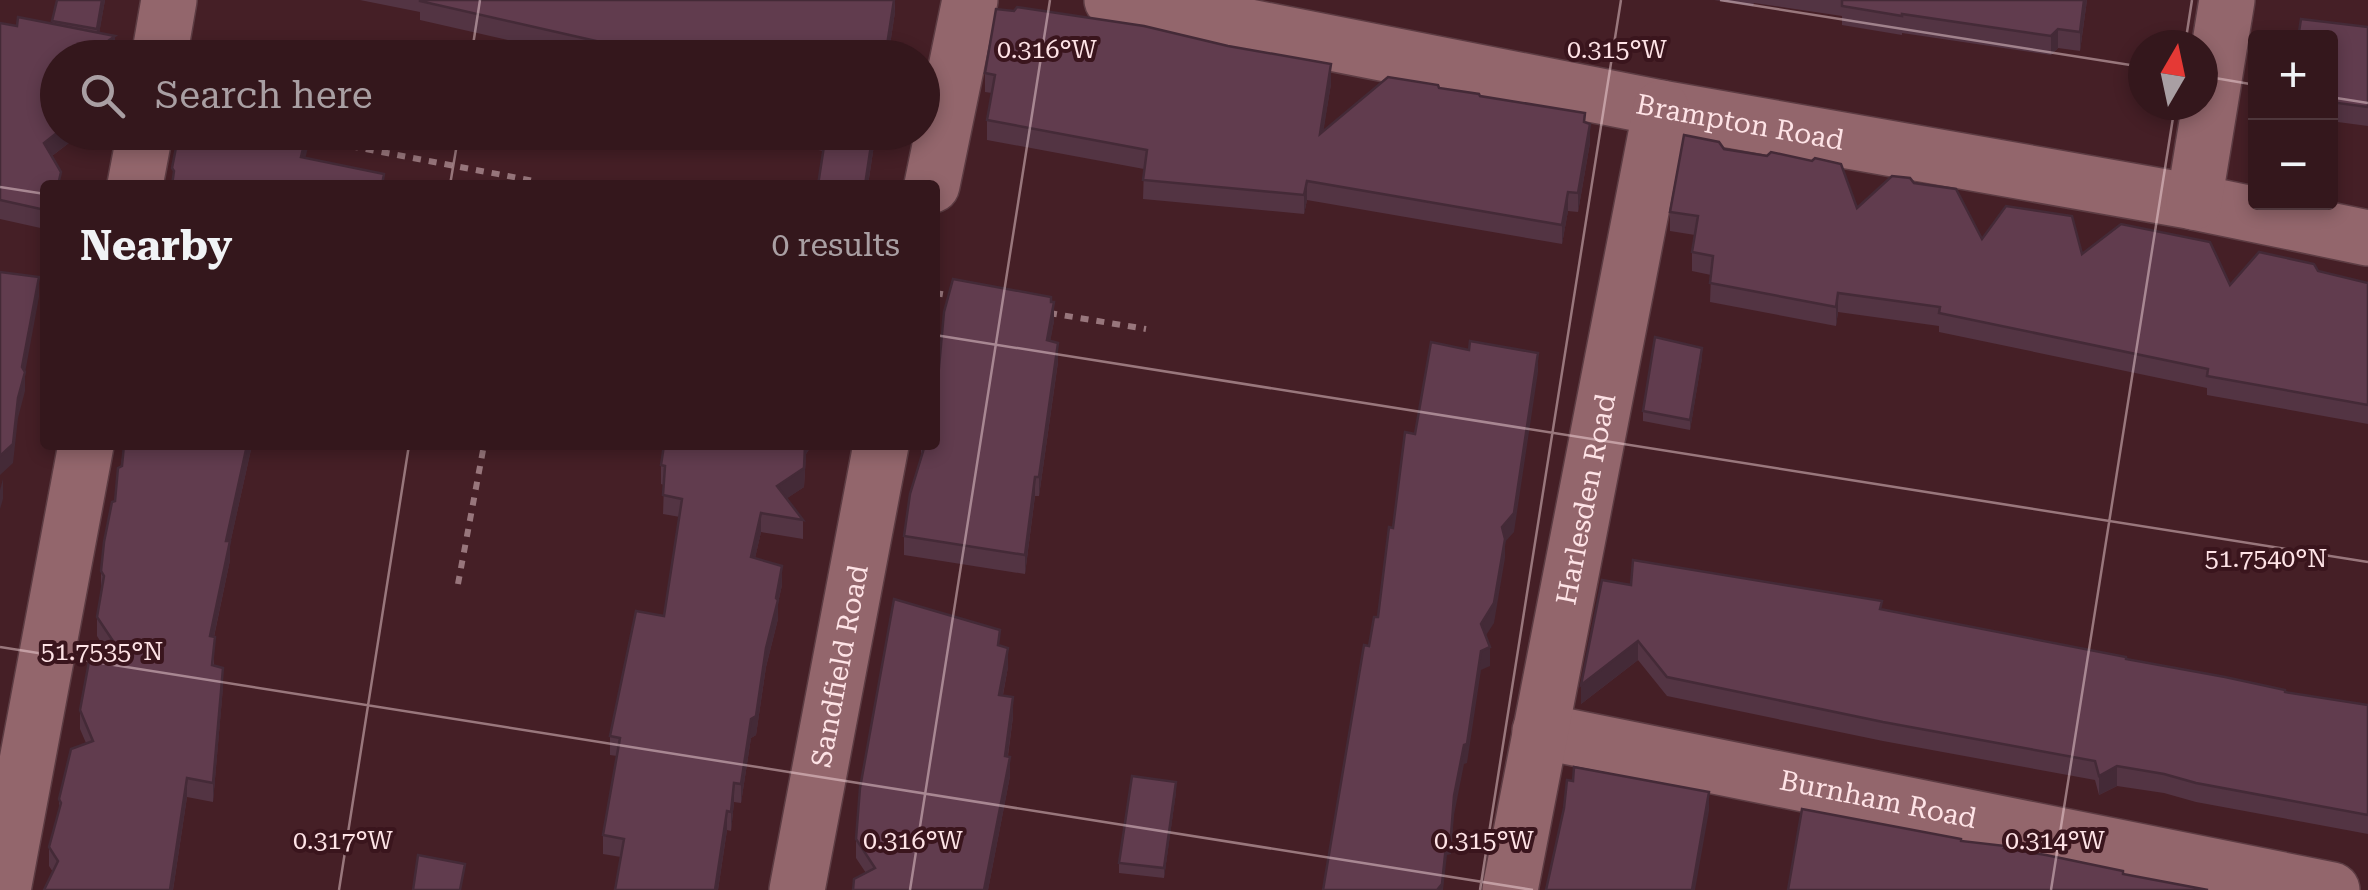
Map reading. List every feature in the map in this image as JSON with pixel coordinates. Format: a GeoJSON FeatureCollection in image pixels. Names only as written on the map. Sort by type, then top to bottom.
{"type":"FeatureCollection","features":[{"type":"Feature","properties":{"kind":"street"},"geometry":{"type":"LineString","coordinates":[[161,40],[169,0]]}},
{"type":"Feature","properties":{"kind":"street"},"geometry":{"type":"LineString","coordinates":[[940,146],[970,0]]}},
{"type":"Feature","properties":{"kind":"street","name":"Brampton Road"},"geometry":{"type":"LineString","coordinates":[[1112,0],[1661,108],[2194,202],[2368,238]]}},
{"type":"Feature","properties":{"kind":"street"},"geometry":{"type":"LineString","coordinates":[[2194,202],[2227,0]]}},
{"type":"Feature","properties":{"kind":"street","name":"Harlesden Road"},"geometry":{"type":"LineString","coordinates":[[1510,890],[1661,108]]}},
{"type":"Feature","properties":{"kind":"street"},"geometry":{"type":"LineString","coordinates":[[136,180],[142,150]]}},
{"type":"Feature","properties":{"kind":"street"},"geometry":{"type":"LineString","coordinates":[[933,180],[939,150]]}},
{"type":"Feature","properties":{"kind":"street"},"geometry":{"type":"LineString","coordinates":[[3,890],[85,450]]}},
{"type":"Feature","properties":{"kind":"street","name":"Sandfield Road"},"geometry":{"type":"LineString","coordinates":[[796,890],[880,450]]}},
{"type":"Feature","properties":{"kind":"street","name":"Burnham Road"},"geometry":{"type":"LineString","coordinates":[[1540,731],[2332,890]]}},
{"type":"Feature","properties":{"kind":"path"},"geometry":{"type":"LineString","coordinates":[[373,150],[529,180]]}},
{"type":"Feature","properties":{"kind":"path"},"geometry":{"type":"LineString","coordinates":[[940,295],[954,297]]}},
{"type":"Feature","properties":{"kind":"path"},"geometry":{"type":"LineString","coordinates":[[1031,310],[1146,329]]}},
{"type":"Feature","properties":{"kind":"path"},"geometry":{"type":"LineString","coordinates":[[458,584],[483,450]]}},
{"type":"Feature","properties":{"kind":"building"},"geometry":{"type":"Polygon","coordinates":[[[57,0],[102,0],[97,29],[52,21],[57,0]]]}},
{"type":"Feature","properties":{"kind":"building"},"geometry":{"type":"Polygon","coordinates":[[[894,0],[888,40],[592,40],[420,1],[894,0]]]}},
{"type":"Feature","properties":{"kind":"building"},"geometry":{"type":"Polygon","coordinates":[[[1842,0],[2084,0],[2080,32],[2058,29],[2051,36],[1842,6],[1842,0]]]}},
{"type":"Feature","properties":{"kind":"building"},"geometry":{"type":"Polygon","coordinates":[[[1017,7],[1144,26],[1331,64],[1320,134],[1388,77],[1585,113],[1584,122],[1590,124],[1578,193],[1568,192],[1562,225],[1307,181],[1304,195],[1143,180],[1147,150],[987,120],[995,75],[985,73],[996,9],[1014,11],[1017,7]]]}},
{"type":"Feature","properties":{"kind":"building"},"geometry":{"type":"Polygon","coordinates":[[[18,17],[115,36],[109,40],[40,40],[40,150],[48,150],[61,172],[59,180],[40,180],[40,209],[0,200],[0,23],[17,26],[18,17]]]}},
{"type":"Feature","properties":{"kind":"building"},"geometry":{"type":"Polygon","coordinates":[[[2301,19],[2368,27],[2368,107],[2338,103],[2338,30],[2299,30],[2301,19]]]}},
{"type":"Feature","properties":{"kind":"building"},"geometry":{"type":"Polygon","coordinates":[[[1684,135],[1719,142],[1724,149],[1767,156],[1771,152],[1841,164],[1857,208],[1892,176],[1956,189],[1982,239],[2006,206],[2072,216],[2082,254],[2121,224],[2210,242],[2230,285],[2259,252],[2314,264],[2318,271],[2368,283],[2368,405],[2207,376],[2208,369],[1939,313],[1940,307],[1838,293],[1836,307],[1710,283],[1713,256],[1692,252],[1698,216],[1670,212],[1684,135]]]}},
{"type":"Feature","properties":{"kind":"building"},"geometry":{"type":"Polygon","coordinates":[[[176,150],[303,150],[301,157],[384,174],[383,180],[173,180],[176,150]]]}},
{"type":"Feature","properties":{"kind":"building"},"geometry":{"type":"Polygon","coordinates":[[[823,150],[870,150],[866,180],[819,180],[823,150]]]}},
{"type":"Feature","properties":{"kind":"building"},"geometry":{"type":"Polygon","coordinates":[[[0,272],[39,277],[13,444],[0,456],[0,272]]]}},
{"type":"Feature","properties":{"kind":"building"},"geometry":{"type":"Polygon","coordinates":[[[953,279],[1051,297],[1054,302],[1047,340],[1058,343],[1025,555],[904,536],[910,494],[923,450],[940,450],[944,312],[953,279]]]}},
{"type":"Feature","properties":{"kind":"building"},"geometry":{"type":"Polygon","coordinates":[[[1655,337],[1702,348],[1690,420],[1643,411],[1655,337]]]}},
{"type":"Feature","properties":{"kind":"building"},"geometry":{"type":"Polygon","coordinates":[[[1470,341],[1538,353],[1514,513],[1502,527],[1505,539],[1494,603],[1481,624],[1490,647],[1481,651],[1442,884],[1437,890],[1323,890],[1364,645],[1369,646],[1374,617],[1378,617],[1405,432],[1415,434],[1431,342],[1469,350],[1470,341]]]}},
{"type":"Feature","properties":{"kind":"building"},"geometry":{"type":"Polygon","coordinates":[[[124,450],[246,450],[210,636],[215,637],[212,665],[223,668],[213,783],[187,778],[170,890],[44,890],[58,861],[49,847],[71,749],[93,741],[80,710],[90,656],[113,641],[97,617],[104,576],[104,542],[115,501],[118,468],[122,466],[124,450]]]}},
{"type":"Feature","properties":{"kind":"building"},"geometry":{"type":"Polygon","coordinates":[[[663,450],[805,450],[804,468],[777,486],[803,520],[761,513],[751,557],[782,566],[756,716],[751,719],[741,784],[734,783],[731,812],[727,811],[715,890],[615,890],[624,839],[603,835],[620,738],[610,736],[636,611],[664,616],[682,499],[663,495],[665,466],[661,465],[663,450]]]}},
{"type":"Feature","properties":{"kind":"building"},"geometry":{"type":"Polygon","coordinates":[[[1633,560],[1882,601],[1880,609],[2285,692],[2368,705],[2368,815],[2117,766],[2099,776],[2095,761],[1667,677],[1638,641],[1581,685],[1602,580],[1631,585],[1633,560]]]}},
{"type":"Feature","properties":{"kind":"building"},"geometry":{"type":"Polygon","coordinates":[[[894,599],[1000,630],[998,645],[1008,648],[999,695],[1013,697],[1005,756],[1010,757],[984,890],[853,890],[854,879],[875,868],[856,839],[860,788],[894,599]]]}},
{"type":"Feature","properties":{"kind":"building"},"geometry":{"type":"Polygon","coordinates":[[[1574,767],[1709,792],[1692,890],[1546,890],[1567,780],[1573,781],[1574,767]]]}},
{"type":"Feature","properties":{"kind":"building"},"geometry":{"type":"Polygon","coordinates":[[[1132,776],[1176,782],[1164,868],[1119,863],[1132,776]]]}},
{"type":"Feature","properties":{"kind":"building"},"geometry":{"type":"Polygon","coordinates":[[[1802,809],[2005,846],[2208,890],[1788,890],[1802,809]]]}},
{"type":"Feature","properties":{"kind":"building"},"geometry":{"type":"Polygon","coordinates":[[[418,855],[465,864],[460,890],[413,890],[418,855]]]}}]}
